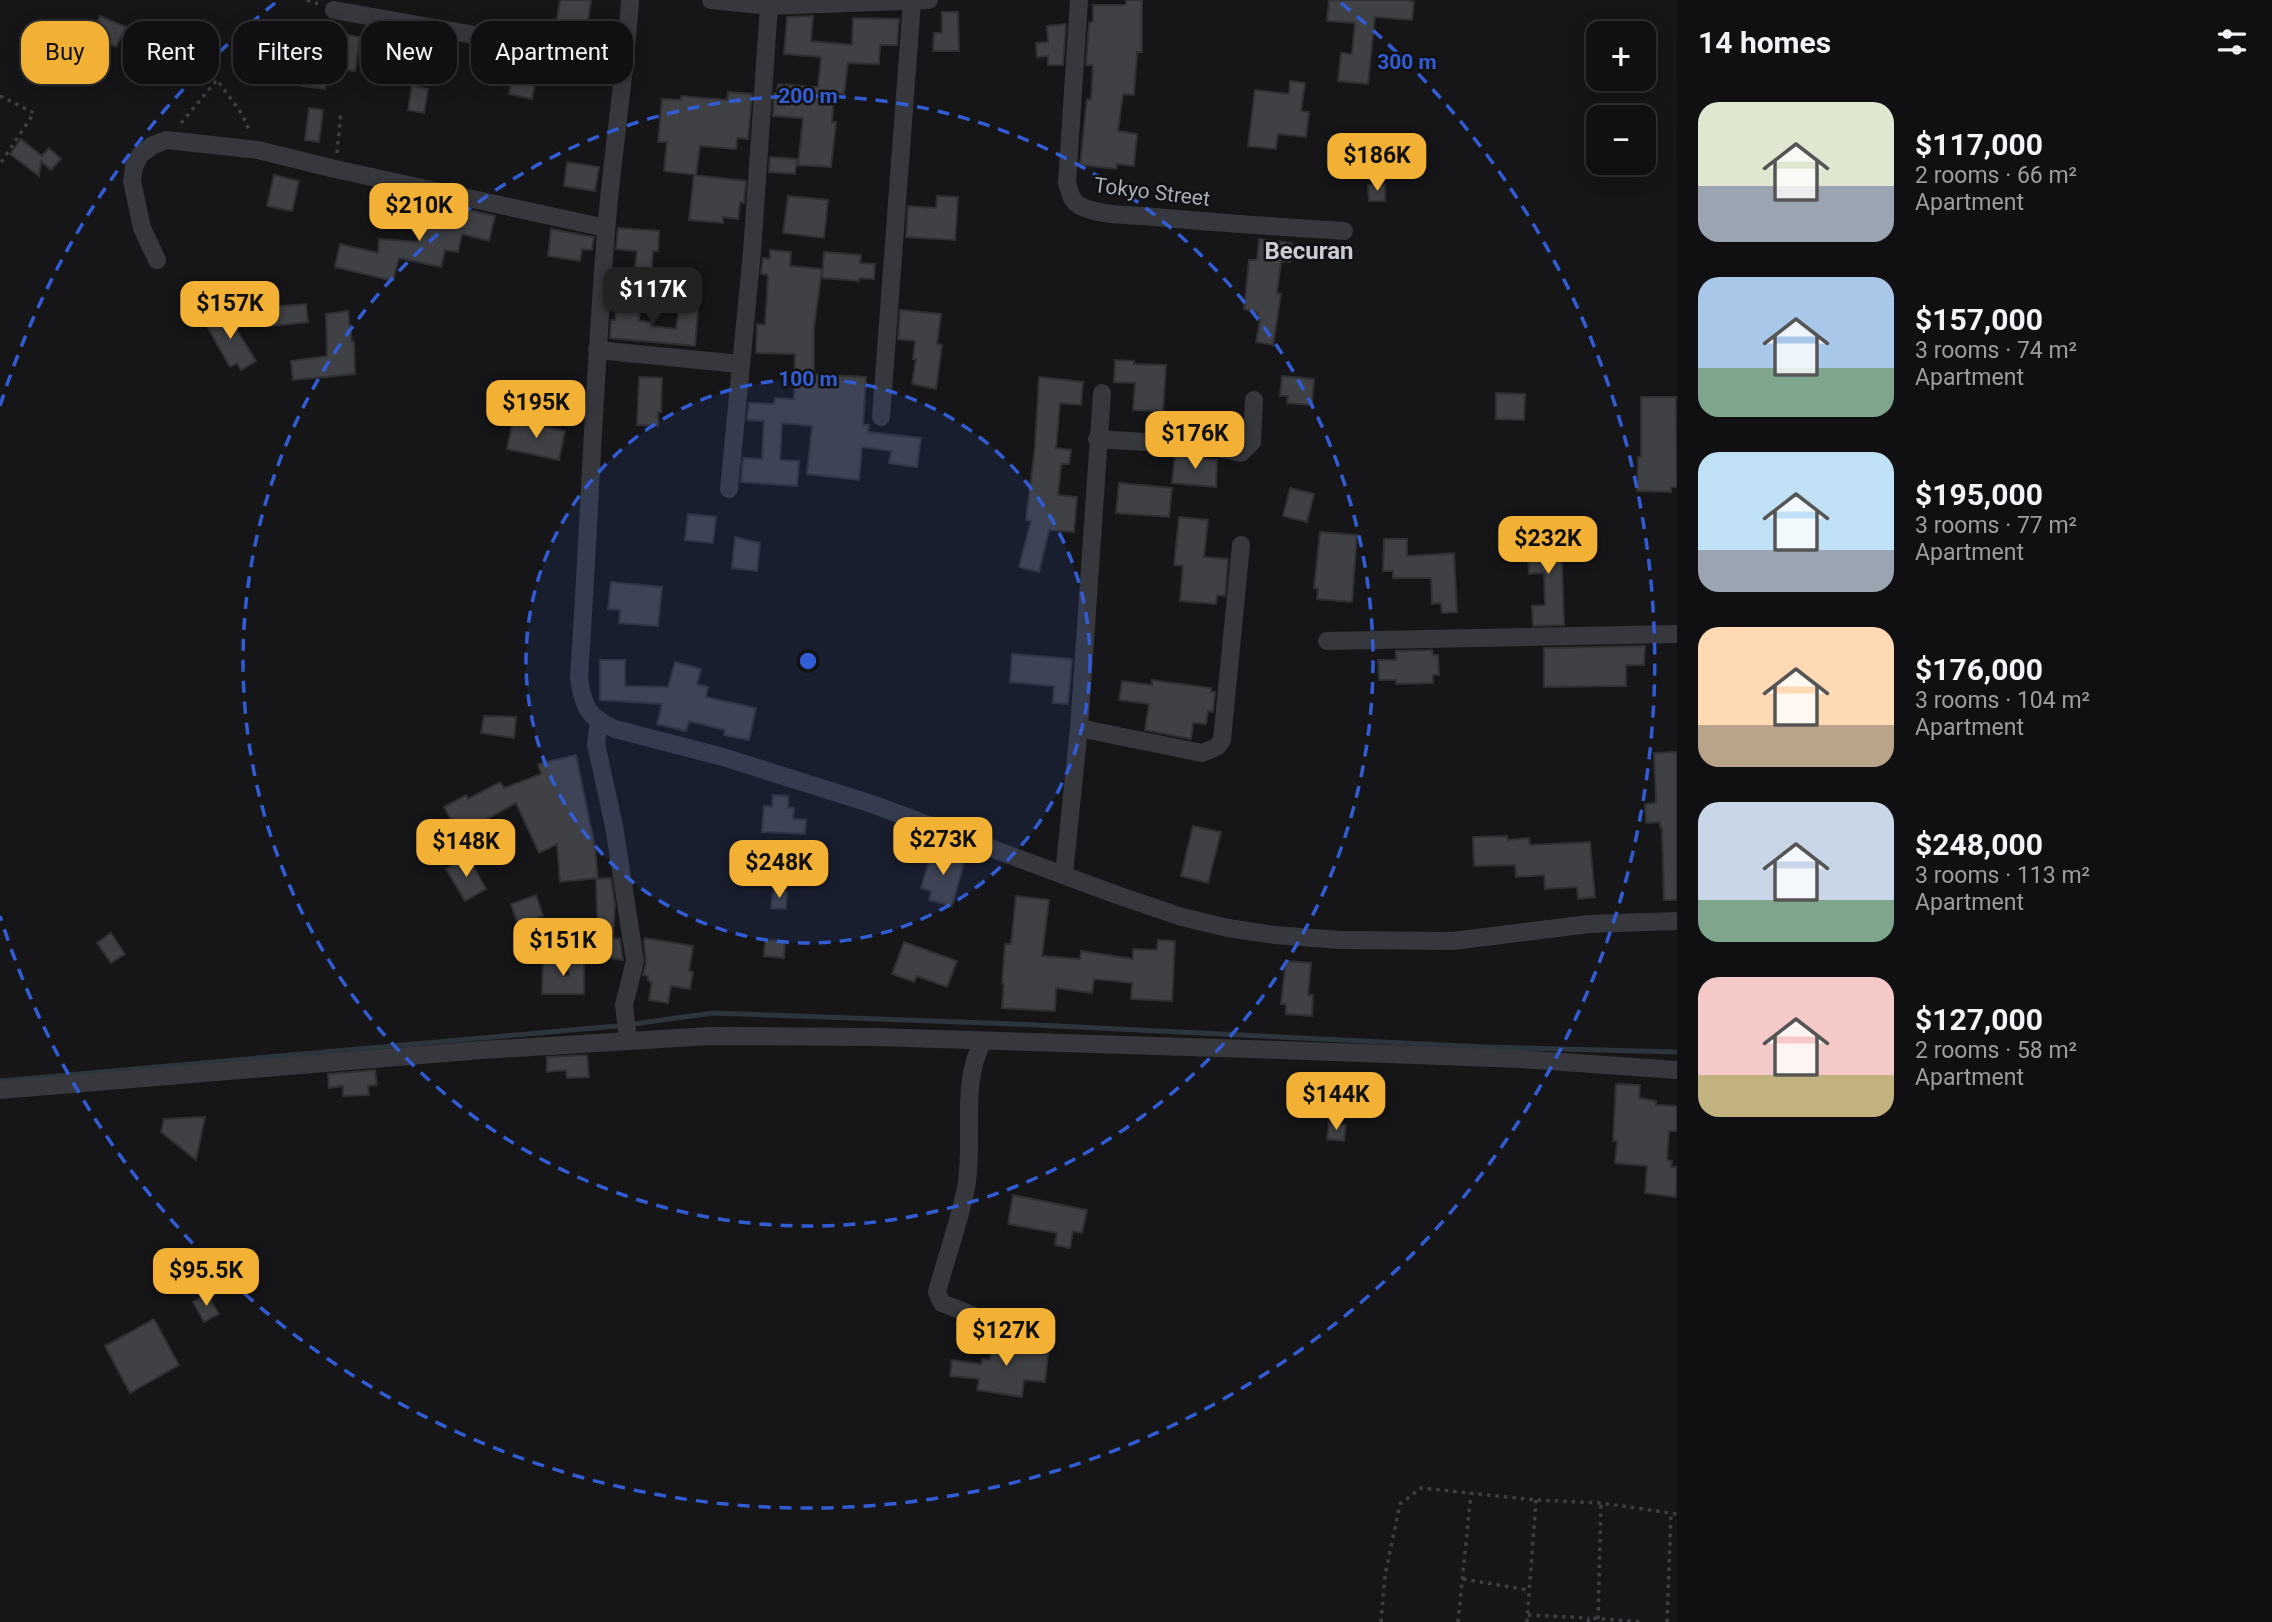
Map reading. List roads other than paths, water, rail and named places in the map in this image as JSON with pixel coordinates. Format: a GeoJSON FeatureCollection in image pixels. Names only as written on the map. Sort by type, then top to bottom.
{"type":"FeatureCollection","features":[{"type":"Feature","properties":{"kind":"street"},"geometry":{"type":"LineString","coordinates":[[629,21],[630,0]]}},
{"type":"Feature","properties":{"kind":"street"},"geometry":{"type":"LineString","coordinates":[[711,0],[769,6],[920,1],[881,417]]}},
{"type":"Feature","properties":{"kind":"street","name":"Tokyo Street"},"geometry":{"type":"LineString","coordinates":[[1079,0],[1067,183],[1070,195],[1077,204],[1106,212],[1217,223],[1344,231]]}},
{"type":"Feature","properties":{"kind":"street"},"geometry":{"type":"LineString","coordinates":[[729,489],[752,251],[769,6]]}},
{"type":"Feature","properties":{"kind":"street"},"geometry":{"type":"LineString","coordinates":[[334,10],[471,34]]}},
{"type":"Feature","properties":{"kind":"street"},"geometry":{"type":"LineString","coordinates":[[623,84],[606,228],[579,678],[582,700],[599,722],[615,729],[723,757],[872,804],[1117,895],[1182,917],[1228,928],[1340,940],[1453,941],[1589,925],[1677,921]]}},
{"type":"Feature","properties":{"kind":"street"},"geometry":{"type":"LineString","coordinates":[[157,260],[142,228],[132,181],[134,167],[140,155],[153,145],[167,140],[258,150],[606,228]]}},
{"type":"Feature","properties":{"kind":"street"},"geometry":{"type":"LineString","coordinates":[[597,350],[740,364]]}},
{"type":"Feature","properties":{"kind":"street"},"geometry":{"type":"LineString","coordinates":[[1065,874],[1079,728],[1102,393]]}},
{"type":"Feature","properties":{"kind":"street"},"geometry":{"type":"LineString","coordinates":[[1097,439],[1207,446],[1241,453],[1252,442],[1254,400]]}},
{"type":"Feature","properties":{"kind":"street"},"geometry":{"type":"LineString","coordinates":[[1079,728],[1202,753],[1217,747],[1222,740],[1241,545]]}},
{"type":"Feature","properties":{"kind":"street"},"geometry":{"type":"LineString","coordinates":[[1327,641],[1677,634]]}},
{"type":"Feature","properties":{"kind":"street"},"geometry":{"type":"LineString","coordinates":[[599,722],[596,744],[614,826],[635,961],[624,1005],[628,1040]]}},
{"type":"Feature","properties":{"kind":"street"},"geometry":{"type":"LineString","coordinates":[[0,1090],[628,1040],[710,1036],[874,1037],[1521,1059],[1677,1070]]}},
{"type":"Feature","properties":{"kind":"street"},"geometry":{"type":"LineString","coordinates":[[983,1041],[971,1068],[970,1158],[966,1189],[937,1292],[942,1303],[949,1307],[1002,1327]]}},
{"type":"Feature","properties":{"kind":"waterway"},"geometry":{"type":"LineString","coordinates":[[633,1024],[713,1013],[1015,1024],[1486,1047],[1677,1052]]}},
{"type":"Feature","properties":{"kind":"waterway"},"geometry":{"type":"LineString","coordinates":[[0,1081],[616,1026]]}},
{"type":"Feature","properties":{"kind":"district","name":"Becuran"},"geometry":{"type":"Point","coordinates":[1309,251]}}]}
